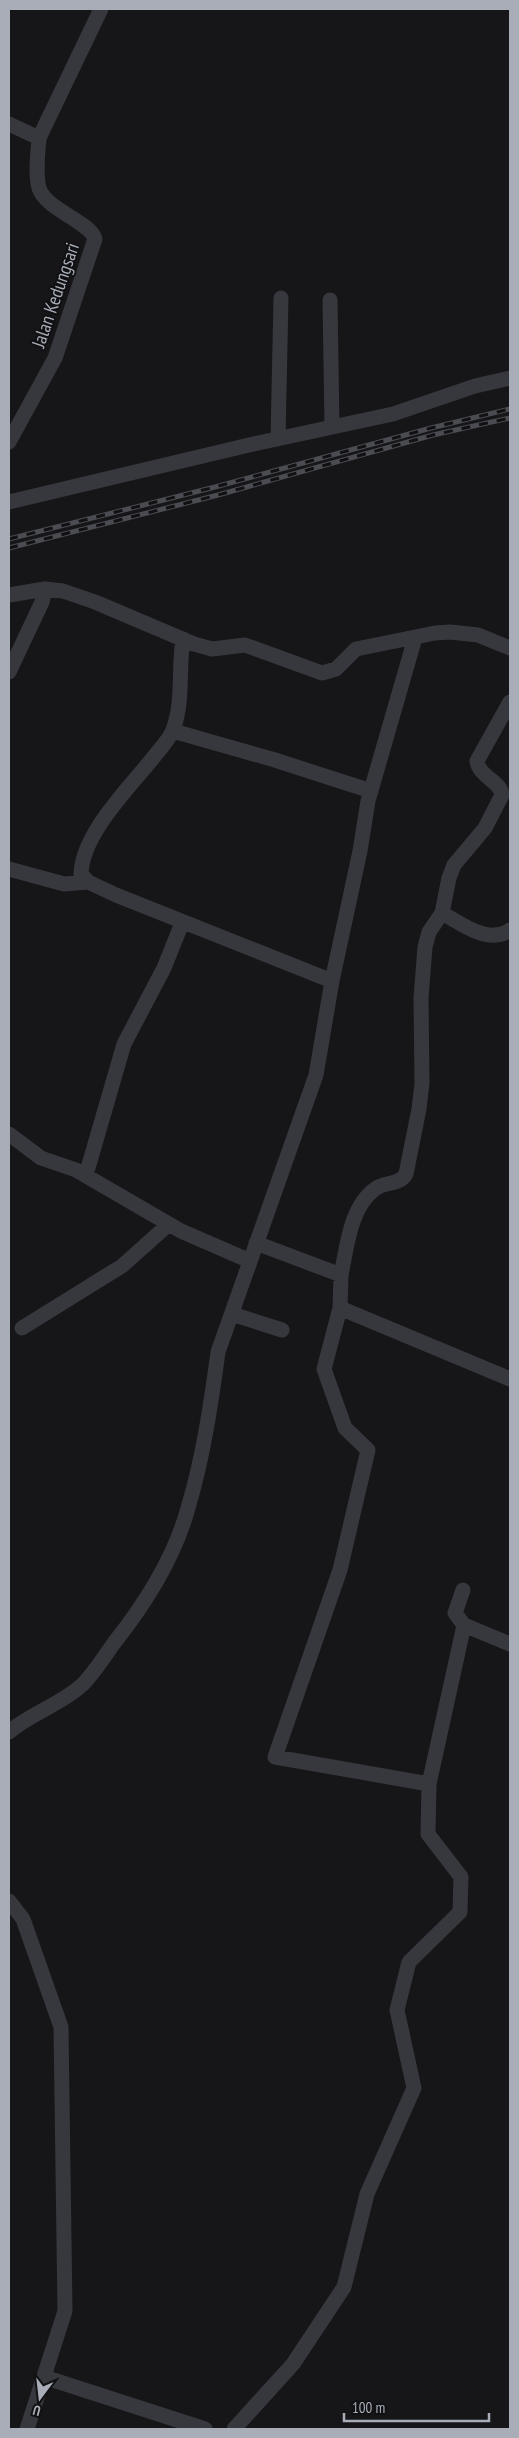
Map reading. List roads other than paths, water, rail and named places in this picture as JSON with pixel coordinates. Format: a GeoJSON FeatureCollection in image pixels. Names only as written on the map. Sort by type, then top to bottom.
{"type":"FeatureCollection","features":[{"type":"Feature","properties":{"kind":"street","name":"Jalan Kedungsari"},"geometry":{"type":"LineString","coordinates":[[9,442],[55,358],[95,239],[91,232],[55,207],[39,189],[39,138],[101,9]]}},
{"type":"Feature","properties":{"kind":"street"},"geometry":{"type":"LineString","coordinates":[[9,124],[39,138]]}},
{"type":"Feature","properties":{"kind":"street"},"geometry":{"type":"LineString","coordinates":[[278,439],[281,298]]}},
{"type":"Feature","properties":{"kind":"street"},"geometry":{"type":"LineString","coordinates":[[330,300],[332,427]]}},
{"type":"Feature","properties":{"kind":"street"},"geometry":{"type":"LineString","coordinates":[[9,502],[393,414],[476,386],[510,378]]}},
{"type":"Feature","properties":{"kind":"street"},"geometry":{"type":"LineString","coordinates":[[9,595],[45,589],[63,591],[212,649],[245,645],[322,673],[336,669],[356,649],[435,633],[478,635],[510,648]]}},
{"type":"Feature","properties":{"kind":"street"},"geometry":{"type":"LineString","coordinates":[[9,672],[42,602],[45,589]]}},
{"type":"Feature","properties":{"kind":"street"},"geometry":{"type":"LineString","coordinates":[[9,1732],[70,1696],[83,1683],[126,1628],[169,1558],[188,1509],[212,1397],[218,1352],[316,1075],[332,981],[371,791],[415,638]]}},
{"type":"Feature","properties":{"kind":"street"},"geometry":{"type":"LineString","coordinates":[[183,639],[179,664],[182,689],[173,731],[94,834],[81,866],[81,874],[88,882],[182,923],[332,981]]}},
{"type":"Feature","properties":{"kind":"street"},"geometry":{"type":"LineString","coordinates":[[429,1784],[275,1757],[340,1570],[368,1450],[345,1428],[324,1369],[340,1308],[341,1275],[352,1225],[364,1200],[376,1188],[399,1182],[406,1174],[422,1083],[420,998],[425,947],[429,932],[442,913],[451,872],[488,824],[502,795],[501,789],[481,772],[477,761],[510,702]]}},
{"type":"Feature","properties":{"kind":"street"},"geometry":{"type":"LineString","coordinates":[[173,731],[275,760],[371,791]]}},
{"type":"Feature","properties":{"kind":"street"},"geometry":{"type":"LineString","coordinates":[[9,869],[64,884],[88,882]]}},
{"type":"Feature","properties":{"kind":"street"},"geometry":{"type":"LineString","coordinates":[[442,913],[486,935],[498,937],[510,930]]}},
{"type":"Feature","properties":{"kind":"street"},"geometry":{"type":"LineString","coordinates":[[86,1175],[124,1044],[164,968],[182,923]]}},
{"type":"Feature","properties":{"kind":"street"},"geometry":{"type":"LineString","coordinates":[[9,1134],[41,1158],[86,1175],[169,1224],[250,1261]]}},
{"type":"Feature","properties":{"kind":"street"},"geometry":{"type":"LineString","coordinates":[[22,1328],[122,1266],[169,1224]]}},
{"type":"Feature","properties":{"kind":"street"},"geometry":{"type":"LineString","coordinates":[[256,1243],[341,1275]]}},
{"type":"Feature","properties":{"kind":"street"},"geometry":{"type":"LineString","coordinates":[[340,1308],[510,1378]]}},
{"type":"Feature","properties":{"kind":"street"},"geometry":{"type":"LineString","coordinates":[[232,1314],[282,1330]]}},
{"type":"Feature","properties":{"kind":"street"},"geometry":{"type":"LineString","coordinates":[[463,1590],[455,1613],[464,1626],[510,1644]]}},
{"type":"Feature","properties":{"kind":"street"},"geometry":{"type":"LineString","coordinates":[[234,2429],[293,2364],[344,2287],[367,2194],[414,2088],[397,2010],[409,1962],[460,1912],[461,1877],[428,1834],[429,1784],[464,1626]]}},
{"type":"Feature","properties":{"kind":"street"},"geometry":{"type":"LineString","coordinates":[[9,1901],[23,1919],[60,2027],[65,2312],[27,2429]]}},
{"type":"Feature","properties":{"kind":"street"},"geometry":{"type":"LineString","coordinates":[[44,2377],[205,2429]]}},
{"type":"Feature","properties":{"kind":"railway"},"geometry":{"type":"LineString","coordinates":[[9,539],[510,409]]}},
{"type":"Feature","properties":{"kind":"railway"},"geometry":{"type":"LineString","coordinates":[[9,548],[218,495],[433,435],[510,418]]}}]}
